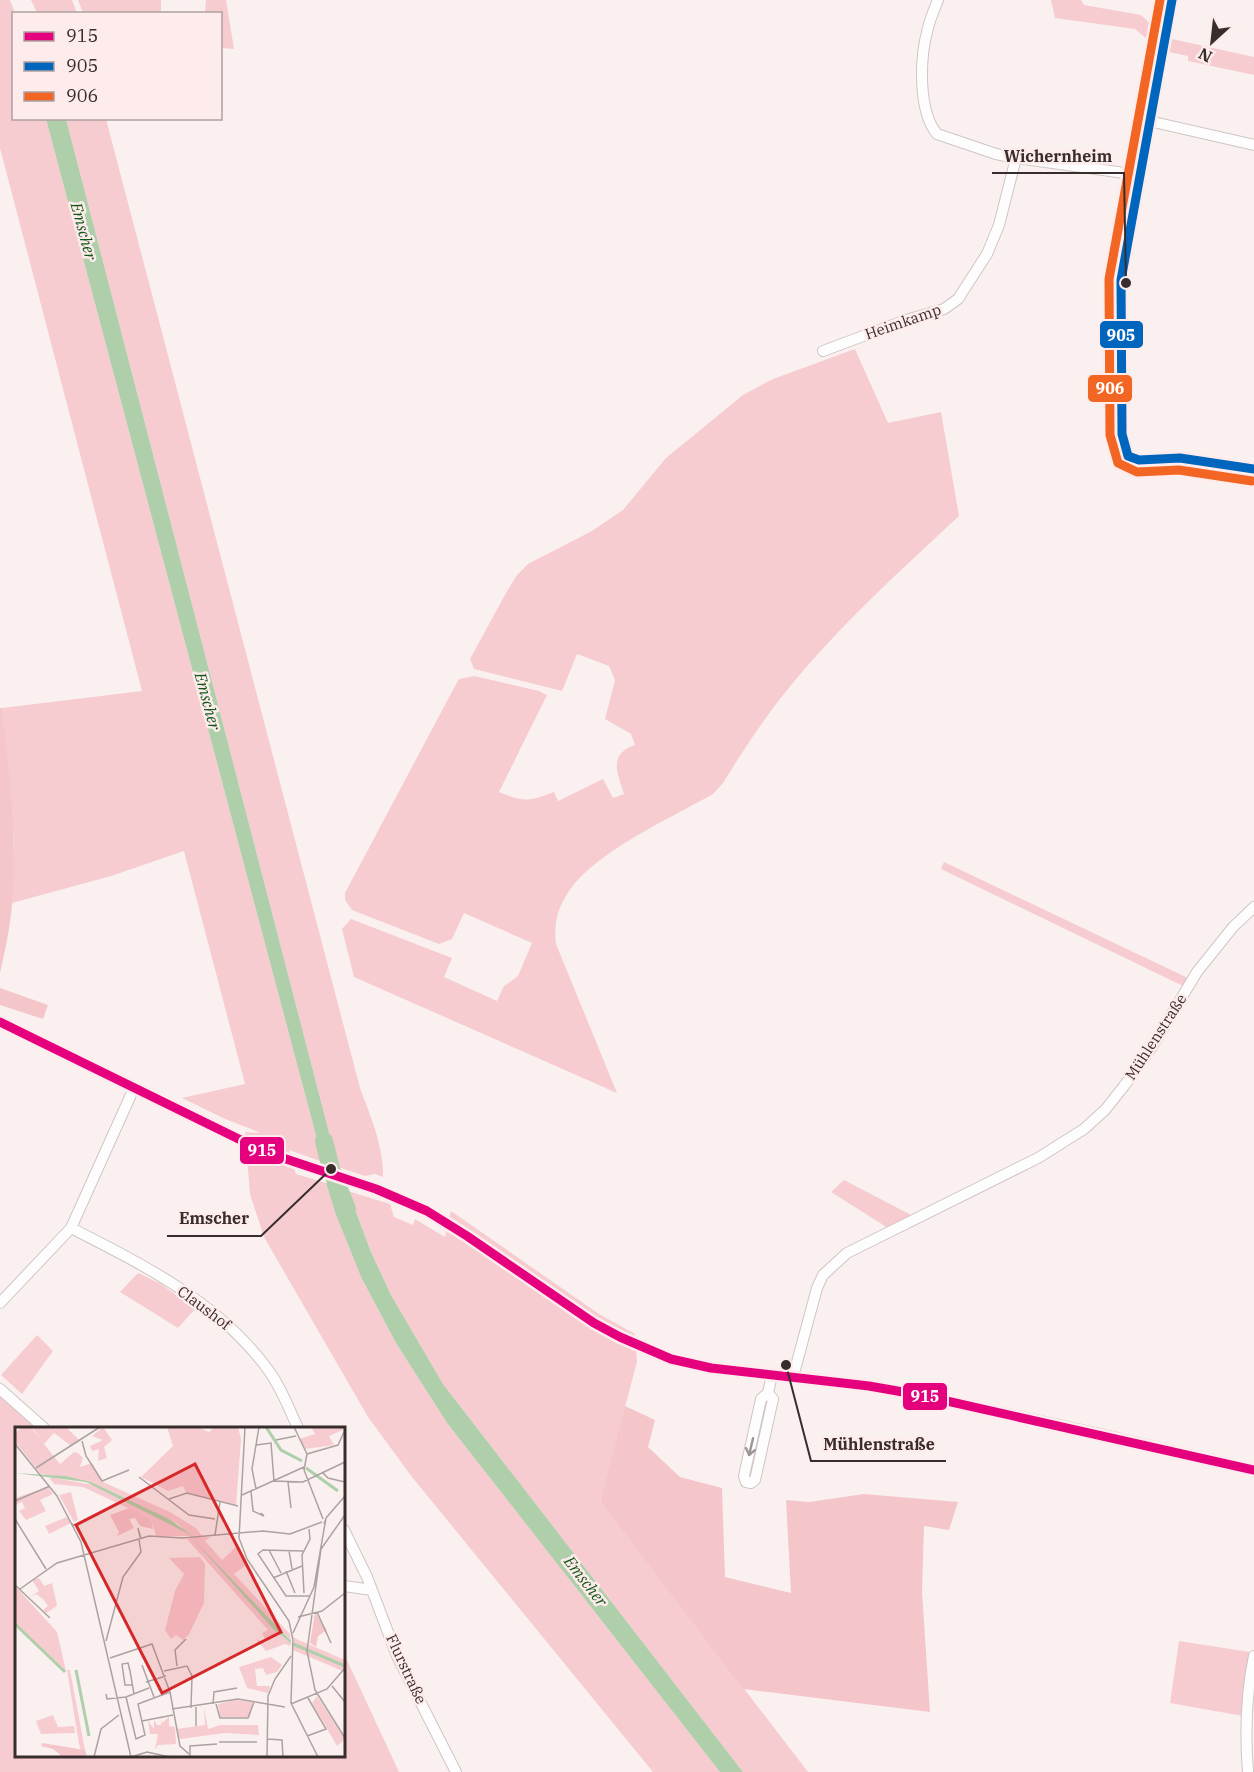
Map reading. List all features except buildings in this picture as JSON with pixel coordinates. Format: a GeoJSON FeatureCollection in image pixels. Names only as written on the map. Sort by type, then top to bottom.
{"type":"FeatureCollection","features":[{"type":"Feature","properties":{"kind":"street"},"geometry":{"type":"LineString","coordinates":[[938,0],[927,32],[923,58],[925,101],[931,127],[937,134],[1016,158],[1139,175]]}},
{"type":"Feature","properties":{"kind":"street"},"geometry":{"type":"LineString","coordinates":[[1172,0],[1126,244],[1120,290],[1122,434],[1128,456],[1135,459],[1180,458],[1254,469]]}},
{"type":"Feature","properties":{"kind":"street"},"geometry":{"type":"LineString","coordinates":[[1149,121],[1254,145]]}},
{"type":"Feature","properties":{"kind":"street","name":"Heimkamp"},"geometry":{"type":"LineString","coordinates":[[823,351],[906,320],[944,309],[958,299],[987,254],[999,225],[1016,158]]}},
{"type":"Feature","properties":{"kind":"street","name":"Mühlenstraße"},"geometry":{"type":"LineString","coordinates":[[793,1377],[817,1288],[823,1275],[831,1266],[863,1244],[1038,1158],[1084,1129],[1105,1110],[1124,1086],[1152,1047],[1197,972],[1233,927],[1254,907]]}},
{"type":"Feature","properties":{"kind":"street"},"geometry":{"type":"LineString","coordinates":[[0,1022],[266,1152],[413,1204],[440,1218],[594,1323],[663,1356],[693,1364],[920,1395],[1254,1470]]}},
{"type":"Feature","properties":{"kind":"street"},"geometry":{"type":"LineString","coordinates":[[0,1303],[71,1228],[134,1088]]}},
{"type":"Feature","properties":{"kind":"street","name":"Claushof"},"geometry":{"type":"LineString","coordinates":[[71,1228],[164,1278],[217,1315],[235,1332],[270,1373],[286,1399],[298,1427]]}},
{"type":"Feature","properties":{"kind":"street"},"geometry":{"type":"LineString","coordinates":[[768,1393],[773,1399],[755,1480],[751,1483],[746,1482],[744,1476],[762,1399],[768,1393],[772,1375]]}},
{"type":"Feature","properties":{"kind":"street"},"geometry":{"type":"LineString","coordinates":[[0,1389],[43,1427]]}},
{"type":"Feature","properties":{"kind":"street"},"geometry":{"type":"LineString","coordinates":[[345,1532],[368,1577],[372,1590],[345,1586]]}},
{"type":"Feature","properties":{"kind":"street","name":"Flurstraße"},"geometry":{"type":"LineString","coordinates":[[372,1590],[398,1656],[456,1772]]}},
{"type":"Feature","properties":{"kind":"street"},"geometry":{"type":"LineString","coordinates":[[1248,1772],[1245,1744],[1254,1656]]}},
{"type":"Feature","properties":{"kind":"shaded area"},"geometry":{"type":"Polygon","coordinates":[[[0,0],[10,0],[15,12],[12,12],[12,120],[46,120],[323,1162],[289,1150],[296,1174],[326,1183],[361,1277],[396,1343],[447,1423],[720,1772],[653,1772],[412,1477],[368,1417],[264,1237],[250,1194],[245,1132],[261,1133],[182,1098],[245,1084],[184,851],[111,876],[12,903],[14,840],[2,708],[142,691],[0,148],[0,0]]]}},
{"type":"Feature","properties":{"kind":"shaded area"},"geometry":{"type":"Polygon","coordinates":[[[31,0],[72,0],[77,12],[37,12],[31,0]]]}},
{"type":"Feature","properties":{"kind":"shaded area"},"geometry":{"type":"Polygon","coordinates":[[[78,0],[161,0],[161,12],[83,12],[78,0]]]}},
{"type":"Feature","properties":{"kind":"shaded area"},"geometry":{"type":"Polygon","coordinates":[[[206,0],[226,0],[234,49],[222,48],[222,12],[205,12],[206,0]]]}},
{"type":"Feature","properties":{"kind":"shaded area"},"geometry":{"type":"Polygon","coordinates":[[[1051,0],[1081,0],[1084,5],[1141,15],[1155,28],[1153,44],[1135,29],[1055,18],[1051,0]]]}},
{"type":"Feature","properties":{"kind":"shaded area"},"geometry":{"type":"Polygon","coordinates":[[[1172,39],[1254,57],[1254,75],[1188,61],[1188,56],[1169,52],[1172,39]]]}},
{"type":"Feature","properties":{"kind":"shaded area"},"geometry":{"type":"Polygon","coordinates":[[[66,120],[106,120],[360,1088],[379,1143],[383,1177],[375,1174],[365,1176],[338,1167],[66,120]]]}},
{"type":"Feature","properties":{"kind":"shaded area"},"geometry":{"type":"Polygon","coordinates":[[[855,349],[888,423],[941,412],[959,516],[828,643],[771,711],[723,783],[713,794],[612,852],[577,881],[566,896],[556,919],[556,944],[617,1093],[354,977],[342,929],[351,919],[452,958],[444,977],[497,1001],[504,986],[518,976],[532,943],[464,913],[452,939],[439,944],[352,910],[345,900],[345,893],[455,686],[459,679],[474,676],[539,691],[547,695],[499,792],[526,800],[554,792],[558,801],[603,779],[613,798],[624,794],[617,772],[618,759],[626,749],[635,745],[631,734],[605,719],[615,680],[609,666],[577,654],[562,691],[474,669],[470,659],[506,593],[517,575],[528,564],[592,531],[623,510],[666,458],[743,395],[773,379],[855,349]]]}},
{"type":"Feature","properties":{"kind":"shaded area"},"geometry":{"type":"Polygon","coordinates":[[[0,708],[2,708],[10,781],[14,880],[11,914],[0,973],[0,708]]]}},
{"type":"Feature","properties":{"kind":"shaded area"},"geometry":{"type":"Polygon","coordinates":[[[944,862],[1188,978],[1183,986],[941,869],[944,862]]]}},
{"type":"Feature","properties":{"kind":"shaded area"},"geometry":{"type":"Polygon","coordinates":[[[0,988],[48,1005],[43,1019],[0,1005],[0,988]]]}},
{"type":"Feature","properties":{"kind":"shaded area"},"geometry":{"type":"Polygon","coordinates":[[[844,1180],[913,1216],[888,1228],[831,1192],[844,1180]]]}},
{"type":"Feature","properties":{"kind":"shaded area"},"geometry":{"type":"Polygon","coordinates":[[[348,1191],[390,1204],[394,1217],[413,1225],[415,1219],[445,1237],[451,1211],[599,1314],[635,1334],[637,1362],[600,1501],[808,1772],[743,1772],[443,1384],[391,1295],[371,1252],[348,1191]]]}},
{"type":"Feature","properties":{"kind":"shaded area"},"geometry":{"type":"Polygon","coordinates":[[[138,1273],[161,1284],[195,1309],[178,1328],[120,1292],[138,1273]]]}},
{"type":"Feature","properties":{"kind":"shaded area"},"geometry":{"type":"Polygon","coordinates":[[[37,1335],[53,1351],[22,1394],[1,1375],[37,1335]]]}},
{"type":"Feature","properties":{"kind":"shaded area"},"geometry":{"type":"Polygon","coordinates":[[[0,1393],[40,1427],[15,1427],[15,1757],[345,1757],[346,1658],[399,1772],[0,1772],[0,1393]]]}},
{"type":"Feature","properties":{"kind":"shaded area"},"geometry":{"type":"Polygon","coordinates":[[[625,1406],[655,1420],[648,1447],[680,1477],[722,1488],[725,1577],[791,1593],[786,1500],[809,1502],[864,1494],[958,1502],[949,1530],[924,1526],[922,1592],[930,1712],[743,1689],[600,1501],[625,1406]]]}},
{"type":"Feature","properties":{"kind":"shaded area"},"geometry":{"type":"Polygon","coordinates":[[[1179,1641],[1250,1652],[1246,1672],[1243,1716],[1170,1703],[1179,1641]]]}},
{"type":"Feature","properties":{"kind":"water"},"geometry":{"type":"Polygon","coordinates":[[[46,120],[66,120],[338,1167],[323,1162],[46,120]]]}},
{"type":"Feature","properties":{"kind":"water"},"geometry":{"type":"Polygon","coordinates":[[[326,1183],[348,1191],[371,1252],[391,1295],[443,1384],[743,1772],[720,1772],[447,1423],[396,1343],[361,1277],[326,1183]]]}},
{"type":"Feature","properties":{"kind":"waterway","name":"Emscher"},"geometry":{"type":"LineString","coordinates":[[324,1141],[331,1169],[347,1209]]}},
{"type":"Feature","properties":{"kind":"transit line","name":"906"},"geometry":{"type":"LineString","coordinates":[[1160,0],[1109,279],[1110,435],[1118,463],[1137,472],[1179,470],[1252,481]]}},
{"type":"Feature","properties":{"kind":"transit line","name":"905"},"geometry":{"type":"LineString","coordinates":[[1172,0],[1121,280],[1122,434],[1128,456],[1139,460],[1180,458],[1254,469]]}},
{"type":"Feature","properties":{"kind":"transit line","name":"915"},"geometry":{"type":"LineString","coordinates":[[0,1022],[265,1152],[376,1189],[427,1211],[594,1323],[671,1359],[711,1368],[869,1386],[920,1395],[1254,1470]]}},
{"type":"Feature","properties":{"kind":"place","name":"Wichernheim"},"geometry":{"type":"Point","coordinates":[1126,283]}},
{"type":"Feature","properties":{"kind":"place","name":"Emscher"},"geometry":{"type":"Point","coordinates":[331,1169]}},
{"type":"Feature","properties":{"kind":"place","name":"Mühlenstraße"},"geometry":{"type":"Point","coordinates":[786,1365]}}]}
